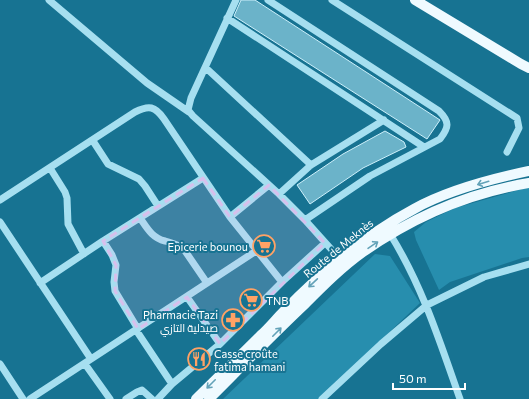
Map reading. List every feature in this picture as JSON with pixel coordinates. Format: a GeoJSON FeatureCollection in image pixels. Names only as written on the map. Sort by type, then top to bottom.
{"type":"FeatureCollection","features":[{"type":"Feature","properties":{"kind":"main road"},"geometry":{"type":"LineString","coordinates":[[415,0],[525,66],[529,72]]}},
{"type":"Feature","properties":{"kind":"main road","name":"Route de Meknès"},"geometry":{"type":"LineString","coordinates":[[196,399],[262,334],[283,311],[340,259],[366,238],[415,208],[446,194],[502,177],[529,171]]}},
{"type":"Feature","properties":{"kind":"main road","name":"Route de Meknès"},"geometry":{"type":"LineString","coordinates":[[209,399],[290,318],[344,268],[362,253],[390,234],[436,210],[457,202],[492,191],[529,183]]}},
{"type":"Feature","properties":{"kind":"street"},"geometry":{"type":"LineString","coordinates":[[49,0],[148,83],[189,112],[279,194],[340,259]]}},
{"type":"Feature","properties":{"kind":"street"},"geometry":{"type":"LineString","coordinates":[[189,112],[188,107],[191,98],[236,0]]}},
{"type":"Feature","properties":{"kind":"street"},"geometry":{"type":"LineString","coordinates":[[268,0],[439,111],[445,117],[447,124],[447,130],[440,139],[370,176],[305,220]]}},
{"type":"Feature","properties":{"kind":"street"},"geometry":{"type":"LineString","coordinates":[[332,0],[517,118],[519,128],[506,152]]}},
{"type":"Feature","properties":{"kind":"street"},"geometry":{"type":"LineString","coordinates":[[228,18],[424,147]]}},
{"type":"Feature","properties":{"kind":"street"},"geometry":{"type":"LineString","coordinates":[[206,68],[311,165]]}},
{"type":"Feature","properties":{"kind":"street"},"geometry":{"type":"LineString","coordinates":[[0,200],[93,141],[135,112],[146,108],[154,109],[164,119],[230,217],[282,282]]}},
{"type":"Feature","properties":{"kind":"street"},"geometry":{"type":"LineString","coordinates":[[279,194],[311,165],[384,120]]}},
{"type":"Feature","properties":{"kind":"street"},"geometry":{"type":"LineString","coordinates":[[93,141],[108,164],[139,179],[158,206]]}},
{"type":"Feature","properties":{"kind":"street"},"geometry":{"type":"LineString","coordinates":[[50,168],[65,192],[68,224],[84,254]]}},
{"type":"Feature","properties":{"kind":"street"},"geometry":{"type":"LineString","coordinates":[[40,283],[203,178]]}},
{"type":"Feature","properties":{"kind":"street"},"geometry":{"type":"LineString","coordinates":[[230,217],[269,185]]}},
{"type":"Feature","properties":{"kind":"street"},"geometry":{"type":"LineString","coordinates":[[140,218],[154,236],[183,248],[207,283]]}},
{"type":"Feature","properties":{"kind":"street"},"geometry":{"type":"LineString","coordinates":[[0,222],[92,359]]}},
{"type":"Feature","properties":{"kind":"street"},"geometry":{"type":"LineString","coordinates":[[390,234],[411,270],[427,305],[460,399]]}},
{"type":"Feature","properties":{"kind":"street"},"geometry":{"type":"LineString","coordinates":[[103,241],[112,255],[116,265],[114,282],[115,291],[137,330],[172,384]]}},
{"type":"Feature","properties":{"kind":"street"},"geometry":{"type":"LineString","coordinates":[[158,399],[172,384],[220,344],[282,282],[325,243]]}},
{"type":"Feature","properties":{"kind":"street"},"geometry":{"type":"LineString","coordinates":[[30,399],[256,251]]}},
{"type":"Feature","properties":{"kind":"street"},"geometry":{"type":"LineString","coordinates":[[322,399],[381,344],[427,305],[484,276],[529,264]]}},
{"type":"Feature","properties":{"kind":"street"},"geometry":{"type":"LineString","coordinates":[[187,297],[220,344]]}},
{"type":"Feature","properties":{"kind":"street"},"geometry":{"type":"LineString","coordinates":[[0,364],[23,399]]}},
{"type":"Feature","properties":{"kind":"street"},"geometry":{"type":"LineString","coordinates":[[85,364],[110,399]]}},
{"type":"Feature","properties":{"kind":"street"},"geometry":{"type":"LineString","coordinates":[[126,399],[142,390],[152,399]]}},
{"type":"Feature","properties":{"kind":"highlighted area"},"geometry":{"type":"Polygon","coordinates":[[[203,178],[230,217],[269,185],[325,243],[220,344],[187,297],[138,329],[115,291],[116,265],[103,241],[203,178]]]}},
{"type":"Feature","properties":{"kind":"shaded area"},"geometry":{"type":"Polygon","coordinates":[[[529,187],[529,257],[450,282],[439,290],[416,240],[414,232],[426,222],[455,208],[529,187]]]}},
{"type":"Feature","properties":{"kind":"shaded area"},"geometry":{"type":"Polygon","coordinates":[[[375,254],[390,256],[420,303],[319,399],[223,399],[375,254]]]}},
{"type":"Feature","properties":{"kind":"building"},"geometry":{"type":"Polygon","coordinates":[[[241,0],[255,0],[440,120],[427,139],[234,16],[241,0]]]}},
{"type":"Feature","properties":{"kind":"building"},"geometry":{"type":"Polygon","coordinates":[[[385,131],[404,142],[406,147],[363,168],[310,204],[297,185],[343,154],[385,131]]]}},
{"type":"Feature","properties":{"kind":"place","name":"Epicerie bounou"},"geometry":{"type":"Point","coordinates":[264,246]}},
{"type":"Feature","properties":{"kind":"place","name":"TNB"},"geometry":{"type":"Point","coordinates":[251,300]}},
{"type":"Feature","properties":{"kind":"place","name":"Pharmacie Tazi صيدلية التازي"},"geometry":{"type":"Point","coordinates":[233,320]}},
{"type":"Feature","properties":{"kind":"place","name":"Casse croûte fatima hamani"},"geometry":{"type":"Point","coordinates":[199,359]}}]}
